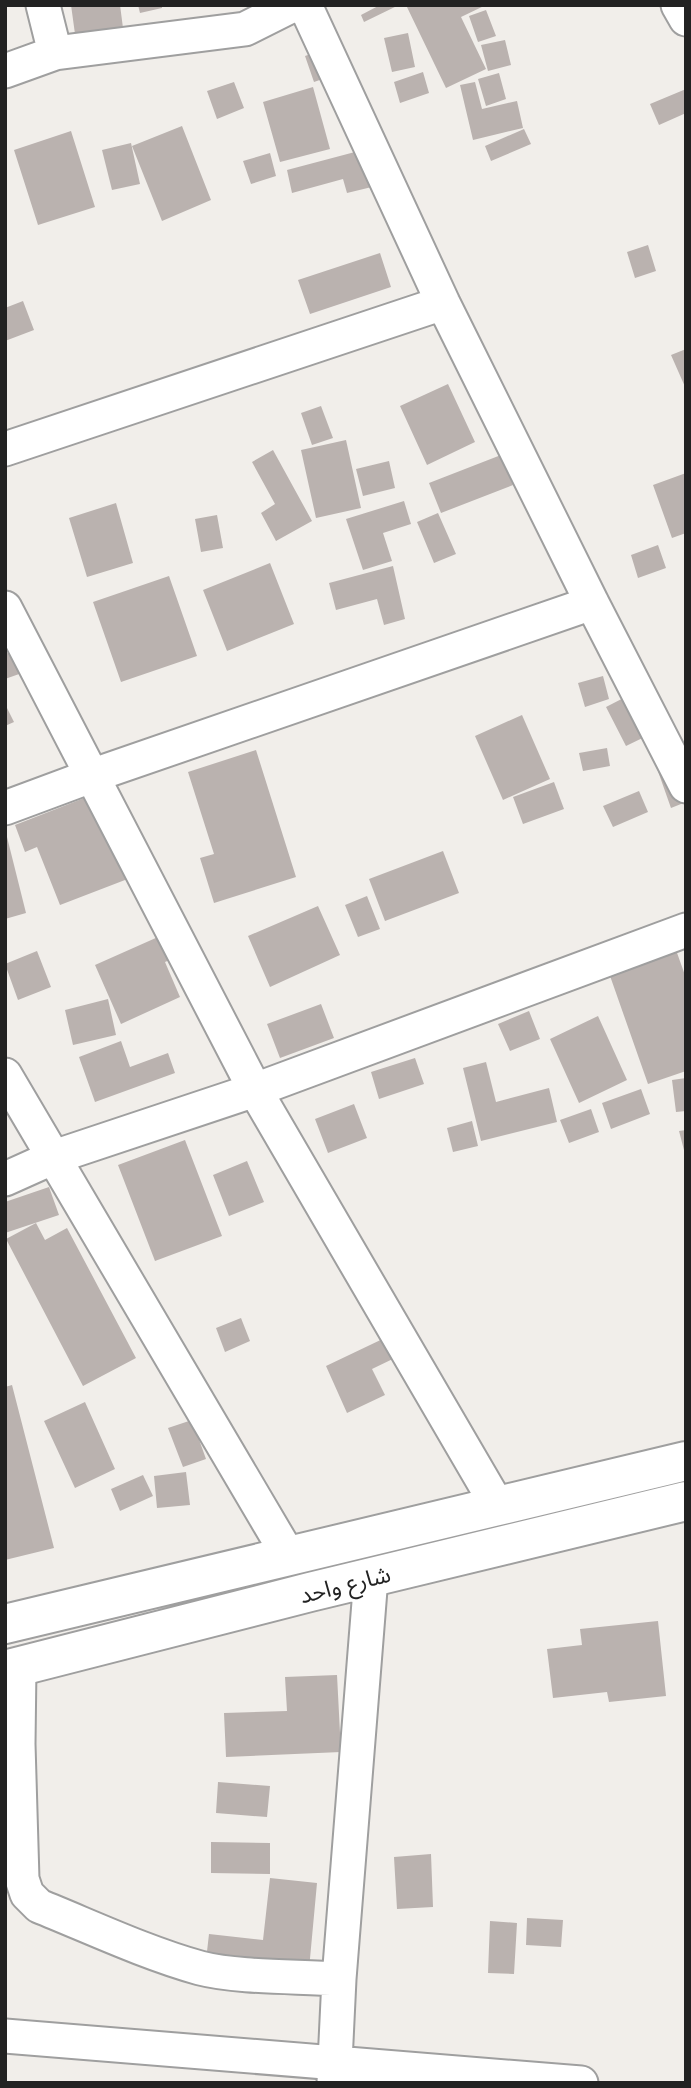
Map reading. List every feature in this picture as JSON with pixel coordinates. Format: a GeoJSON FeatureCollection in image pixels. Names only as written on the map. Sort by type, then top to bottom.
{"type":"FeatureCollection","features":[{"type":"Feature","properties":{"kind":"street"},"geometry":{"type":"LineString","coordinates":[[43,5],[55,53]]}},
{"type":"Feature","properties":{"kind":"street"},"geometry":{"type":"LineString","coordinates":[[5,71],[55,53],[293,5]]}},
{"type":"Feature","properties":{"kind":"street"},"geometry":{"type":"LineString","coordinates":[[305,5],[443,303],[686,786]]}},
{"type":"Feature","properties":{"kind":"street"},"geometry":{"type":"LineString","coordinates":[[678,5],[686,19]]}},
{"type":"Feature","properties":{"kind":"street"},"geometry":{"type":"LineString","coordinates":[[5,449],[443,303]]}},
{"type":"Feature","properties":{"kind":"street"},"geometry":{"type":"LineString","coordinates":[[5,808],[592,603]]}},
{"type":"Feature","properties":{"kind":"street"},"geometry":{"type":"LineString","coordinates":[[5,608],[255,1090],[497,1506]]}},
{"type":"Feature","properties":{"kind":"street"},"geometry":{"type":"LineString","coordinates":[[5,1179],[54,1157],[255,1090],[686,930]]}},
{"type":"Feature","properties":{"kind":"street"},"geometry":{"type":"LineString","coordinates":[[5,1075],[288,1555]]}},
{"type":"Feature","properties":{"kind":"street","name":"شارع واحد"},"geometry":{"type":"LineString","coordinates":[[5,1625],[686,1461]]}},
{"type":"Feature","properties":{"kind":"street","name":"شارع واحد"},"geometry":{"type":"LineString","coordinates":[[12,1669],[371,1577],[686,1501]]}},
{"type":"Feature","properties":{"kind":"street"},"geometry":{"type":"LineString","coordinates":[[334,2072],[371,1577]]}},
{"type":"Feature","properties":{"kind":"street"},"geometry":{"type":"LineString","coordinates":[[12,1669],[18,1744],[22,1879],[27,1894],[39,1906],[172,1959],[202,1968],[233,1973],[339,1979]]}},
{"type":"Feature","properties":{"kind":"street"},"geometry":{"type":"LineString","coordinates":[[5,2036],[334,2072],[581,2083]]}},
{"type":"Feature","properties":{"kind":"building"},"geometry":{"type":"Polygon","coordinates":[[[71,5],[120,5],[123,28],[75,34],[71,5]]]}},
{"type":"Feature","properties":{"kind":"building"},"geometry":{"type":"Polygon","coordinates":[[[138,5],[162,5],[162,8],[140,13],[138,5]]]}},
{"type":"Feature","properties":{"kind":"building"},"geometry":{"type":"Polygon","coordinates":[[[380,5],[399,5],[364,22],[361,15],[380,5]]]}},
{"type":"Feature","properties":{"kind":"building"},"geometry":{"type":"Polygon","coordinates":[[[406,5],[486,5],[461,17],[486,69],[446,88],[406,5]]]}},
{"type":"Feature","properties":{"kind":"building"},"geometry":{"type":"Polygon","coordinates":[[[486,10],[496,36],[478,42],[469,16],[486,10]]]}},
{"type":"Feature","properties":{"kind":"building"},"geometry":{"type":"Polygon","coordinates":[[[408,33],[415,67],[392,72],[384,38],[408,33]]]}},
{"type":"Feature","properties":{"kind":"building"},"geometry":{"type":"Polygon","coordinates":[[[505,40],[511,65],[488,71],[481,45],[505,40]]]}},
{"type":"Feature","properties":{"kind":"building"},"geometry":{"type":"Polygon","coordinates":[[[325,49],[334,75],[314,82],[305,56],[325,49]]]}},
{"type":"Feature","properties":{"kind":"building"},"geometry":{"type":"Polygon","coordinates":[[[423,72],[429,93],[400,103],[394,82],[423,72]]]}},
{"type":"Feature","properties":{"kind":"building"},"geometry":{"type":"Polygon","coordinates":[[[499,73],[506,99],[486,106],[478,79],[499,73]]]}},
{"type":"Feature","properties":{"kind":"building"},"geometry":{"type":"Polygon","coordinates":[[[234,82],[244,108],[217,119],[207,91],[234,82]]]}},
{"type":"Feature","properties":{"kind":"building"},"geometry":{"type":"Polygon","coordinates":[[[475,82],[482,109],[517,101],[523,128],[473,140],[460,85],[475,82]]]}},
{"type":"Feature","properties":{"kind":"building"},"geometry":{"type":"Polygon","coordinates":[[[313,87],[330,149],[280,162],[263,102],[313,87]]]}},
{"type":"Feature","properties":{"kind":"building"},"geometry":{"type":"Polygon","coordinates":[[[686,89],[686,113],[659,125],[650,104],[686,89]]]}},
{"type":"Feature","properties":{"kind":"building"},"geometry":{"type":"Polygon","coordinates":[[[182,126],[211,200],[162,221],[132,146],[182,126]]]}},
{"type":"Feature","properties":{"kind":"building"},"geometry":{"type":"Polygon","coordinates":[[[524,129],[531,144],[491,161],[485,146],[524,129]]]}},
{"type":"Feature","properties":{"kind":"building"},"geometry":{"type":"Polygon","coordinates":[[[71,131],[95,207],[38,225],[14,150],[71,131]]]}},
{"type":"Feature","properties":{"kind":"building"},"geometry":{"type":"Polygon","coordinates":[[[131,143],[140,184],[112,190],[102,150],[131,143]]]}},
{"type":"Feature","properties":{"kind":"building"},"geometry":{"type":"Polygon","coordinates":[[[370,148],[380,185],[347,193],[343,179],[292,193],[287,170],[370,148]]]}},
{"type":"Feature","properties":{"kind":"building"},"geometry":{"type":"Polygon","coordinates":[[[270,153],[276,176],[251,184],[243,161],[270,153]]]}},
{"type":"Feature","properties":{"kind":"building"},"geometry":{"type":"Polygon","coordinates":[[[648,245],[656,271],[635,278],[627,252],[648,245]]]}},
{"type":"Feature","properties":{"kind":"building"},"geometry":{"type":"Polygon","coordinates":[[[380,253],[391,287],[310,314],[298,280],[380,253]]]}},
{"type":"Feature","properties":{"kind":"building"},"geometry":{"type":"Polygon","coordinates":[[[23,301],[34,330],[5,341],[5,308],[23,301]]]}},
{"type":"Feature","properties":{"kind":"building"},"geometry":{"type":"Polygon","coordinates":[[[686,349],[686,389],[671,355],[686,349]]]}},
{"type":"Feature","properties":{"kind":"building"},"geometry":{"type":"Polygon","coordinates":[[[448,384],[475,442],[427,465],[400,406],[448,384]]]}},
{"type":"Feature","properties":{"kind":"building"},"geometry":{"type":"Polygon","coordinates":[[[321,406],[333,438],[312,445],[301,413],[321,406]]]}},
{"type":"Feature","properties":{"kind":"building"},"geometry":{"type":"Polygon","coordinates":[[[346,440],[361,508],[316,518],[301,450],[346,440]]]}},
{"type":"Feature","properties":{"kind":"building"},"geometry":{"type":"Polygon","coordinates":[[[273,450],[312,521],[276,541],[261,513],[275,504],[252,462],[273,450]]]}},
{"type":"Feature","properties":{"kind":"building"},"geometry":{"type":"Polygon","coordinates":[[[501,455],[513,485],[441,513],[429,483],[501,455]]]}},
{"type":"Feature","properties":{"kind":"building"},"geometry":{"type":"Polygon","coordinates":[[[389,461],[395,488],[363,496],[356,469],[389,461]]]}},
{"type":"Feature","properties":{"kind":"building"},"geometry":{"type":"Polygon","coordinates":[[[686,473],[686,533],[672,538],[653,485],[686,473]]]}},
{"type":"Feature","properties":{"kind":"building"},"geometry":{"type":"Polygon","coordinates":[[[404,501],[411,524],[383,533],[392,561],[363,570],[346,519],[404,501]]]}},
{"type":"Feature","properties":{"kind":"building"},"geometry":{"type":"Polygon","coordinates":[[[116,503],[133,563],[87,577],[69,518],[116,503]]]}},
{"type":"Feature","properties":{"kind":"building"},"geometry":{"type":"Polygon","coordinates":[[[438,513],[456,554],[434,563],[417,522],[438,513]]]}},
{"type":"Feature","properties":{"kind":"building"},"geometry":{"type":"Polygon","coordinates":[[[217,515],[223,548],[201,552],[195,519],[217,515]]]}},
{"type":"Feature","properties":{"kind":"building"},"geometry":{"type":"Polygon","coordinates":[[[658,545],[666,568],[638,578],[631,555],[658,545]]]}},
{"type":"Feature","properties":{"kind":"building"},"geometry":{"type":"Polygon","coordinates":[[[270,563],[294,624],[227,651],[203,590],[270,563]]]}},
{"type":"Feature","properties":{"kind":"building"},"geometry":{"type":"Polygon","coordinates":[[[393,566],[405,619],[384,625],[377,599],[336,610],[329,583],[393,566]]]}},
{"type":"Feature","properties":{"kind":"building"},"geometry":{"type":"Polygon","coordinates":[[[169,576],[197,656],[121,682],[93,602],[169,576]]]}},
{"type":"Feature","properties":{"kind":"building"},"geometry":{"type":"Polygon","coordinates":[[[31,645],[39,667],[5,679],[5,654],[31,645]]]}},
{"type":"Feature","properties":{"kind":"building"},"geometry":{"type":"Polygon","coordinates":[[[603,676],[609,699],[585,707],[578,683],[603,676]]]}},
{"type":"Feature","properties":{"kind":"building"},"geometry":{"type":"Polygon","coordinates":[[[641,689],[661,729],[626,746],[606,707],[641,689]]]}},
{"type":"Feature","properties":{"kind":"building"},"geometry":{"type":"Polygon","coordinates":[[[5,704],[14,722],[5,726],[5,704]]]}},
{"type":"Feature","properties":{"kind":"building"},"geometry":{"type":"Polygon","coordinates":[[[522,715],[550,779],[503,800],[475,736],[522,715]]]}},
{"type":"Feature","properties":{"kind":"building"},"geometry":{"type":"Polygon","coordinates":[[[607,748],[610,766],[583,771],[579,753],[607,748]]]}},
{"type":"Feature","properties":{"kind":"building"},"geometry":{"type":"Polygon","coordinates":[[[256,750],[296,877],[214,903],[200,858],[214,854],[188,772],[256,750]]]}},
{"type":"Feature","properties":{"kind":"building"},"geometry":{"type":"Polygon","coordinates":[[[654,760],[686,802],[671,808],[654,760]]]}},
{"type":"Feature","properties":{"kind":"building"},"geometry":{"type":"Polygon","coordinates":[[[554,782],[564,809],[523,824],[513,797],[554,782]]]}},
{"type":"Feature","properties":{"kind":"building"},"geometry":{"type":"Polygon","coordinates":[[[105,790],[138,875],[60,905],[37,847],[25,852],[15,825],[105,790]]]}},
{"type":"Feature","properties":{"kind":"building"},"geometry":{"type":"Polygon","coordinates":[[[639,791],[648,812],[613,827],[603,806],[639,791]]]}},
{"type":"Feature","properties":{"kind":"building"},"geometry":{"type":"Polygon","coordinates":[[[5,837],[26,913],[5,919],[5,837]]]}},
{"type":"Feature","properties":{"kind":"building"},"geometry":{"type":"Polygon","coordinates":[[[443,851],[459,893],[385,921],[369,879],[443,851]]]}},
{"type":"Feature","properties":{"kind":"building"},"geometry":{"type":"Polygon","coordinates":[[[367,896],[380,929],[358,937],[345,905],[367,896]]]}},
{"type":"Feature","properties":{"kind":"building"},"geometry":{"type":"Polygon","coordinates":[[[318,906],[340,955],[270,987],[248,936],[318,906]]]}},
{"type":"Feature","properties":{"kind":"building"},"geometry":{"type":"Polygon","coordinates":[[[176,929],[186,953],[165,962],[180,997],[121,1024],[95,965],[176,929]]]}},
{"type":"Feature","properties":{"kind":"building"},"geometry":{"type":"Polygon","coordinates":[[[676,950],[686,978],[686,1071],[648,1084],[609,973],[676,950]]]}},
{"type":"Feature","properties":{"kind":"building"},"geometry":{"type":"Polygon","coordinates":[[[37,951],[51,987],[18,1000],[5,964],[37,951]]]}},
{"type":"Feature","properties":{"kind":"building"},"geometry":{"type":"Polygon","coordinates":[[[108,999],[116,1035],[73,1045],[65,1010],[108,999]]]}},
{"type":"Feature","properties":{"kind":"building"},"geometry":{"type":"Polygon","coordinates":[[[321,1004],[334,1038],[280,1058],[267,1024],[321,1004]]]}},
{"type":"Feature","properties":{"kind":"building"},"geometry":{"type":"Polygon","coordinates":[[[529,1011],[540,1039],[510,1051],[498,1024],[529,1011]]]}},
{"type":"Feature","properties":{"kind":"building"},"geometry":{"type":"Polygon","coordinates":[[[598,1016],[627,1080],[579,1103],[550,1039],[598,1016]]]}},
{"type":"Feature","properties":{"kind":"building"},"geometry":{"type":"Polygon","coordinates":[[[121,1041],[130,1067],[168,1053],[175,1073],[95,1102],[79,1057],[121,1041]]]}},
{"type":"Feature","properties":{"kind":"building"},"geometry":{"type":"Polygon","coordinates":[[[415,1058],[424,1084],[379,1099],[371,1072],[415,1058]]]}},
{"type":"Feature","properties":{"kind":"building"},"geometry":{"type":"Polygon","coordinates":[[[486,1062],[496,1102],[549,1088],[557,1122],[481,1141],[463,1068],[486,1062]]]}},
{"type":"Feature","properties":{"kind":"building"},"geometry":{"type":"Polygon","coordinates":[[[686,1078],[686,1111],[676,1112],[672,1080],[686,1078]]]}},
{"type":"Feature","properties":{"kind":"building"},"geometry":{"type":"Polygon","coordinates":[[[641,1089],[650,1114],[611,1129],[602,1103],[641,1089]]]}},
{"type":"Feature","properties":{"kind":"building"},"geometry":{"type":"Polygon","coordinates":[[[354,1104],[367,1138],[328,1153],[315,1119],[354,1104]]]}},
{"type":"Feature","properties":{"kind":"building"},"geometry":{"type":"Polygon","coordinates":[[[591,1109],[599,1132],[569,1143],[560,1120],[591,1109]]]}},
{"type":"Feature","properties":{"kind":"building"},"geometry":{"type":"Polygon","coordinates":[[[472,1121],[478,1146],[453,1152],[447,1128],[472,1121]]]}},
{"type":"Feature","properties":{"kind":"building"},"geometry":{"type":"Polygon","coordinates":[[[686,1130],[686,1154],[685,1154],[679,1131],[686,1130]]]}},
{"type":"Feature","properties":{"kind":"building"},"geometry":{"type":"Polygon","coordinates":[[[185,1140],[222,1236],[155,1261],[118,1165],[185,1140]]]}},
{"type":"Feature","properties":{"kind":"building"},"geometry":{"type":"Polygon","coordinates":[[[247,1161],[264,1202],[229,1216],[213,1175],[247,1161]]]}},
{"type":"Feature","properties":{"kind":"building"},"geometry":{"type":"Polygon","coordinates":[[[49,1187],[59,1215],[5,1233],[5,1202],[49,1187]]]}},
{"type":"Feature","properties":{"kind":"building"},"geometry":{"type":"Polygon","coordinates":[[[36,1223],[45,1240],[67,1228],[136,1358],[83,1386],[6,1239],[36,1223]]]}},
{"type":"Feature","properties":{"kind":"building"},"geometry":{"type":"Polygon","coordinates":[[[241,1318],[250,1341],[225,1352],[216,1328],[241,1318]]]}},
{"type":"Feature","properties":{"kind":"building"},"geometry":{"type":"Polygon","coordinates":[[[391,1335],[401,1355],[372,1369],[385,1395],[347,1413],[326,1366],[391,1335]]]}},
{"type":"Feature","properties":{"kind":"building"},"geometry":{"type":"Polygon","coordinates":[[[12,1385],[54,1548],[5,1560],[5,1387],[12,1385]]]}},
{"type":"Feature","properties":{"kind":"building"},"geometry":{"type":"Polygon","coordinates":[[[85,1402],[115,1469],[75,1488],[44,1421],[85,1402]]]}},
{"type":"Feature","properties":{"kind":"building"},"geometry":{"type":"Polygon","coordinates":[[[192,1420],[206,1459],[183,1467],[168,1428],[192,1420]]]}},
{"type":"Feature","properties":{"kind":"building"},"geometry":{"type":"Polygon","coordinates":[[[186,1472],[190,1505],[157,1508],[154,1476],[186,1472]]]}},
{"type":"Feature","properties":{"kind":"building"},"geometry":{"type":"Polygon","coordinates":[[[143,1475],[153,1496],[120,1511],[111,1489],[143,1475]]]}},
{"type":"Feature","properties":{"kind":"building"},"geometry":{"type":"Polygon","coordinates":[[[658,1621],[666,1696],[609,1702],[607,1692],[553,1698],[547,1649],[582,1645],[580,1629],[658,1621]]]}},
{"type":"Feature","properties":{"kind":"building"},"geometry":{"type":"Polygon","coordinates":[[[337,1675],[341,1752],[226,1757],[224,1713],[287,1711],[285,1677],[337,1675]]]}},
{"type":"Feature","properties":{"kind":"building"},"geometry":{"type":"Polygon","coordinates":[[[218,1782],[270,1786],[267,1817],[216,1813],[218,1782]]]}},
{"type":"Feature","properties":{"kind":"building"},"geometry":{"type":"Polygon","coordinates":[[[211,1842],[270,1843],[270,1874],[211,1873],[211,1842]]]}},
{"type":"Feature","properties":{"kind":"building"},"geometry":{"type":"Polygon","coordinates":[[[431,1854],[433,1907],[397,1909],[394,1857],[431,1854]]]}},
{"type":"Feature","properties":{"kind":"building"},"geometry":{"type":"Polygon","coordinates":[[[270,1878],[317,1883],[308,1980],[205,1969],[209,1934],[263,1940],[270,1878]]]}},
{"type":"Feature","properties":{"kind":"building"},"geometry":{"type":"Polygon","coordinates":[[[527,1918],[563,1920],[561,1947],[526,1945],[527,1918]]]}},
{"type":"Feature","properties":{"kind":"building"},"geometry":{"type":"Polygon","coordinates":[[[490,1921],[517,1923],[514,1974],[488,1973],[490,1921]]]}}]}
